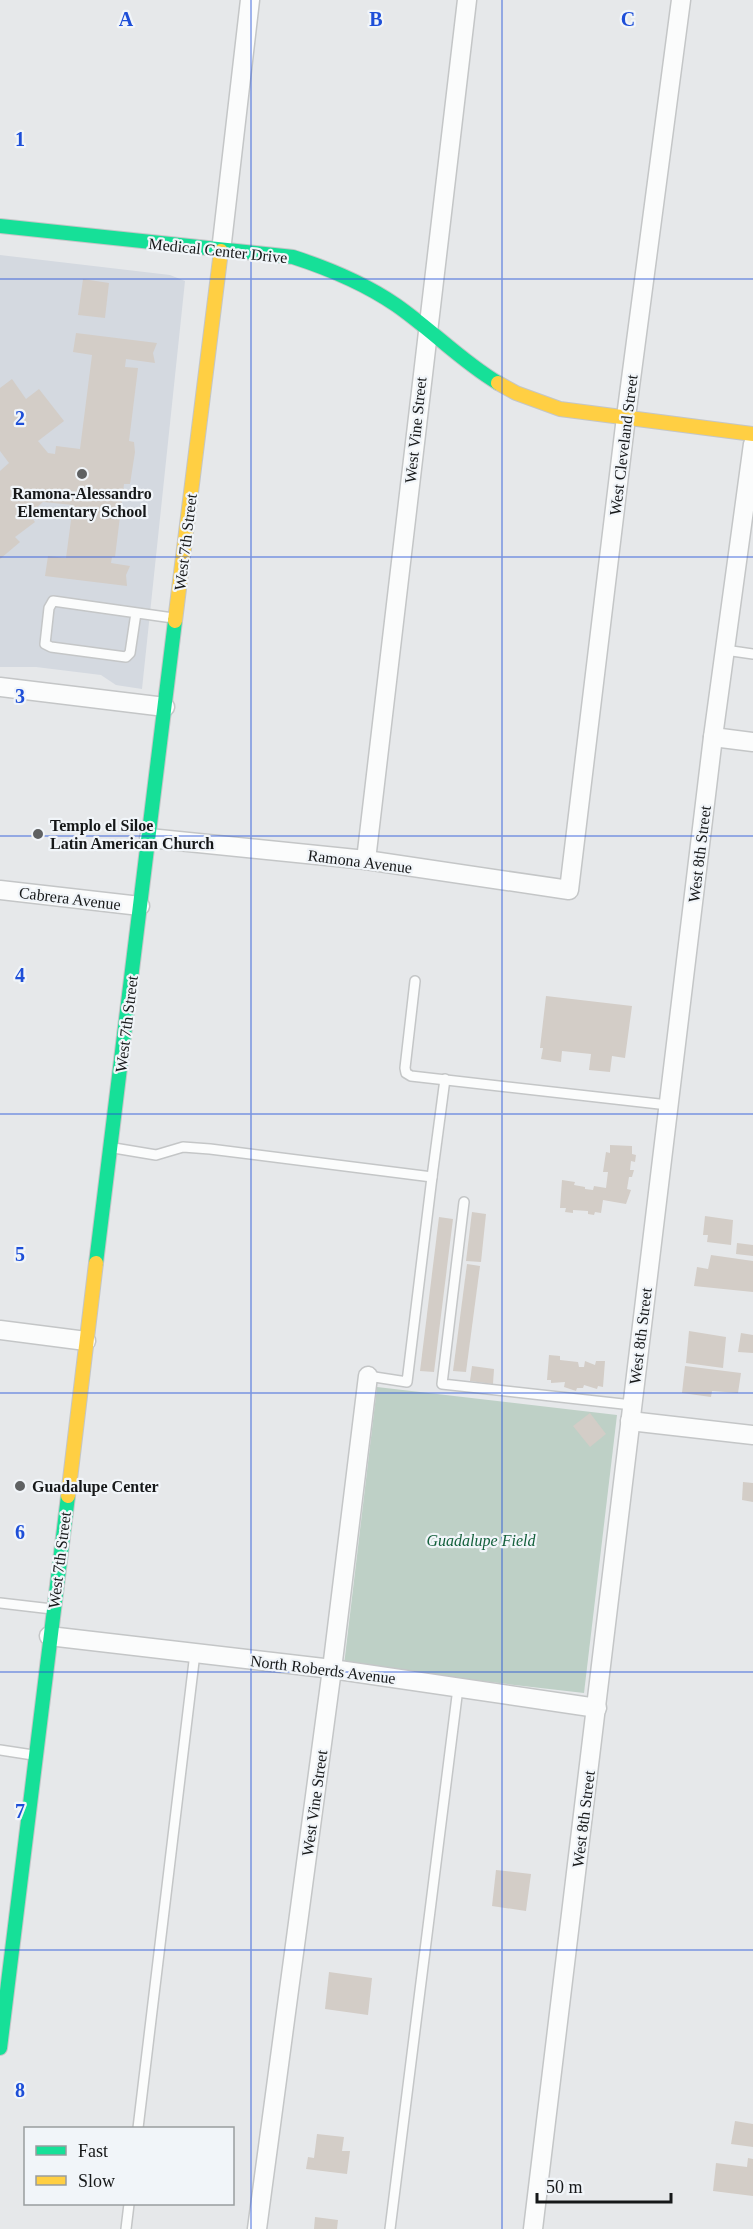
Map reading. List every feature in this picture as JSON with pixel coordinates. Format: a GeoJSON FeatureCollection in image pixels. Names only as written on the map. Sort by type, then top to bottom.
{"type":"FeatureCollection","features":[{"type":"Feature","properties":{"kind":"street","name":"West 7th Street"},"geometry":{"type":"LineString","coordinates":[[0,2048],[8,1909],[35,1755],[176,619],[250,0]]}},
{"type":"Feature","properties":{"kind":"street","name":"West Vine Street"},"geometry":{"type":"LineString","coordinates":[[366,860],[426,330],[467,0]]}},
{"type":"Feature","properties":{"kind":"street","name":"West Cleveland Street"},"geometry":{"type":"LineString","coordinates":[[569,890],[626,417],[681,0]]}},
{"type":"Feature","properties":{"kind":"street","name":"Medical Center Drive"},"geometry":{"type":"LineString","coordinates":[[0,226],[293,257],[339,272],[396,305],[476,370],[516,393],[560,409],[753,434]]}},
{"type":"Feature","properties":{"kind":"street","name":"West 8th Street"},"geometry":{"type":"LineString","coordinates":[[533,2229],[713,737],[753,444]]}},
{"type":"Feature","properties":{"kind":"street"},"geometry":{"type":"LineString","coordinates":[[0,687],[165,707]]}},
{"type":"Feature","properties":{"kind":"street"},"geometry":{"type":"LineString","coordinates":[[713,737],[753,742]]}},
{"type":"Feature","properties":{"kind":"street","name":"Ramona Avenue"},"geometry":{"type":"LineString","coordinates":[[149,838],[366,860],[569,890]]}},
{"type":"Feature","properties":{"kind":"street","name":"Cabrera Avenue"},"geometry":{"type":"LineString","coordinates":[[0,890],[140,906]]}},
{"type":"Feature","properties":{"kind":"street"},"geometry":{"type":"LineString","coordinates":[[0,1330],[86,1341]]}},
{"type":"Feature","properties":{"kind":"street","name":"West Vine Street"},"geometry":{"type":"LineString","coordinates":[[257,2229],[332,1669],[368,1376]]}},
{"type":"Feature","properties":{"kind":"street"},"geometry":{"type":"LineString","coordinates":[[631,1413],[753,1436]]}},
{"type":"Feature","properties":{"kind":"street","name":"North Roberds Avenue"},"geometry":{"type":"LineString","coordinates":[[49,1636],[332,1669],[597,1708]]}},
{"type":"Feature","properties":{"kind":"lane"},"geometry":{"type":"LineString","coordinates":[[136,613],[130,653],[126,657],[51,647],[45,644],[49,608],[53,601],[136,613],[176,619]]}},
{"type":"Feature","properties":{"kind":"lane"},"geometry":{"type":"LineString","coordinates":[[725,650],[753,654]]}},
{"type":"Feature","properties":{"kind":"lane"},"geometry":{"type":"LineString","coordinates":[[415,981],[406,1073],[446,1080],[668,1105]]}},
{"type":"Feature","properties":{"kind":"lane"},"geometry":{"type":"LineString","coordinates":[[368,1376],[408,1382],[446,1080]]}},
{"type":"Feature","properties":{"kind":"lane"},"geometry":{"type":"LineString","coordinates":[[110,1148],[156,1155],[183,1147],[210,1149],[432,1177]]}},
{"type":"Feature","properties":{"kind":"lane"},"geometry":{"type":"LineString","coordinates":[[464,1202],[442,1384],[631,1413]]}},
{"type":"Feature","properties":{"kind":"lane"},"geometry":{"type":"LineString","coordinates":[[0,1603],[52,1609]]}},
{"type":"Feature","properties":{"kind":"lane"},"geometry":{"type":"LineString","coordinates":[[138,2127],[195,1653]]}},
{"type":"Feature","properties":{"kind":"lane"},"geometry":{"type":"LineString","coordinates":[[390,2229],[458,1688]]}},
{"type":"Feature","properties":{"kind":"lane"},"geometry":{"type":"LineString","coordinates":[[0,1750],[35,1755]]}},
{"type":"Feature","properties":{"kind":"lane"},"geometry":{"type":"LineString","coordinates":[[126,2229],[129,2205]]}},
{"type":"Feature","properties":{"kind":"shaded area","name":"Ramona-Alessandro Elementary School"},"geometry":{"type":"Polygon","coordinates":[[[0,255],[170,275],[185,281],[142,689],[116,685],[101,675],[36,667],[0,667],[0,255]]]}},
{"type":"Feature","properties":{"kind":"green space","name":"Guadalupe Field"},"geometry":{"type":"Polygon","coordinates":[[[377,1387],[617,1415],[584,1693],[344,1665],[377,1387]]]}},
{"type":"Feature","properties":{"kind":"building"},"geometry":{"type":"Polygon","coordinates":[[[83,279],[109,283],[105,318],[78,315],[83,279]]]}},
{"type":"Feature","properties":{"kind":"building"},"geometry":{"type":"Polygon","coordinates":[[[76,333],[157,343],[153,353],[155,363],[126,359],[125,367],[138,368],[129,441],[134,442],[135,452],[130,484],[124,484],[115,557],[112,557],[111,563],[130,566],[126,575],[127,586],[45,576],[48,556],[66,558],[73,505],[43,502],[29,514],[35,522],[15,537],[20,542],[0,559],[0,471],[9,463],[0,451],[0,388],[12,379],[26,399],[39,389],[64,421],[38,441],[48,453],[55,454],[56,446],[80,449],[92,355],[73,352],[76,333]]]}},
{"type":"Feature","properties":{"kind":"building"},"geometry":{"type":"Polygon","coordinates":[[[546,996],[632,1006],[625,1058],[612,1056],[610,1072],[589,1070],[591,1054],[562,1051],[561,1062],[541,1059],[543,1048],[540,1048],[546,996]]]}},
{"type":"Feature","properties":{"kind":"building"},"geometry":{"type":"Polygon","coordinates":[[[610,1145],[632,1146],[632,1154],[636,1155],[635,1162],[631,1161],[630,1170],[634,1170],[632,1177],[629,1177],[627,1189],[631,1190],[626,1204],[603,1200],[601,1213],[595,1212],[594,1215],[588,1214],[588,1211],[573,1210],[573,1213],[565,1212],[566,1208],[560,1208],[562,1180],[575,1182],[574,1185],[585,1187],[585,1189],[593,1190],[594,1186],[606,1188],[608,1172],[603,1172],[606,1152],[610,1153],[610,1145]]]}},
{"type":"Feature","properties":{"kind":"building"},"geometry":{"type":"Polygon","coordinates":[[[472,1212],[486,1214],[481,1262],[466,1261],[472,1212]]]}},
{"type":"Feature","properties":{"kind":"building"},"geometry":{"type":"Polygon","coordinates":[[[705,1216],[733,1220],[731,1245],[707,1242],[708,1235],[703,1235],[705,1216]]]}},
{"type":"Feature","properties":{"kind":"building"},"geometry":{"type":"Polygon","coordinates":[[[439,1217],[453,1219],[434,1372],[420,1371],[439,1217]]]}},
{"type":"Feature","properties":{"kind":"building"},"geometry":{"type":"Polygon","coordinates":[[[737,1243],[753,1245],[753,1256],[736,1254],[737,1243]]]}},
{"type":"Feature","properties":{"kind":"building"},"geometry":{"type":"Polygon","coordinates":[[[711,1255],[753,1261],[753,1292],[694,1286],[697,1267],[708,1269],[711,1255]]]}},
{"type":"Feature","properties":{"kind":"building"},"geometry":{"type":"Polygon","coordinates":[[[467,1264],[480,1266],[466,1372],[453,1371],[467,1264]]]}},
{"type":"Feature","properties":{"kind":"building"},"geometry":{"type":"Polygon","coordinates":[[[689,1331],[726,1337],[723,1368],[686,1363],[689,1331]]]}},
{"type":"Feature","properties":{"kind":"building"},"geometry":{"type":"Polygon","coordinates":[[[741,1333],[753,1335],[753,1353],[738,1352],[741,1333]]]}},
{"type":"Feature","properties":{"kind":"building"},"geometry":{"type":"Polygon","coordinates":[[[549,1355],[560,1356],[560,1360],[578,1362],[579,1367],[584,1367],[585,1361],[595,1365],[596,1361],[605,1361],[603,1387],[598,1386],[597,1389],[584,1385],[576,1391],[564,1387],[565,1382],[551,1383],[551,1380],[547,1380],[549,1355]]]}},
{"type":"Feature","properties":{"kind":"building"},"geometry":{"type":"Polygon","coordinates":[[[472,1366],[494,1369],[493,1384],[470,1381],[472,1366]]]}},
{"type":"Feature","properties":{"kind":"building"},"geometry":{"type":"Polygon","coordinates":[[[685,1366],[741,1373],[738,1393],[712,1391],[711,1397],[682,1393],[685,1366]]]}},
{"type":"Feature","properties":{"kind":"building"},"geometry":{"type":"Polygon","coordinates":[[[590,1413],[606,1434],[590,1447],[573,1426],[590,1413]]]}},
{"type":"Feature","properties":{"kind":"building"},"geometry":{"type":"Polygon","coordinates":[[[743,1482],[753,1483],[753,1502],[742,1500],[743,1482]]]}},
{"type":"Feature","properties":{"kind":"building"},"geometry":{"type":"Polygon","coordinates":[[[496,1870],[531,1874],[526,1911],[492,1906],[496,1870]]]}},
{"type":"Feature","properties":{"kind":"building"},"geometry":{"type":"Polygon","coordinates":[[[329,1972],[372,1978],[368,2015],[325,2009],[329,1972]]]}},
{"type":"Feature","properties":{"kind":"building"},"geometry":{"type":"Polygon","coordinates":[[[735,2121],[753,2124],[753,2147],[731,2144],[735,2121]]]}},
{"type":"Feature","properties":{"kind":"building"},"geometry":{"type":"Polygon","coordinates":[[[317,2134],[344,2137],[342,2151],[350,2151],[347,2174],[306,2169],[308,2157],[314,2158],[317,2134]]]}},
{"type":"Feature","properties":{"kind":"building"},"geometry":{"type":"Polygon","coordinates":[[[748,2158],[753,2159],[753,2196],[713,2191],[716,2163],[747,2167],[748,2158]]]}},
{"type":"Feature","properties":{"kind":"building"},"geometry":{"type":"Polygon","coordinates":[[[315,2217],[338,2220],[337,2229],[314,2229],[315,2217]]]}},
{"type":"Feature","properties":{"kind":"traffic: fast"},"geometry":{"type":"LineString","coordinates":[[0,226],[293,257],[346,277],[384,297],[498,383]]}},
{"type":"Feature","properties":{"kind":"traffic: fast"},"geometry":{"type":"LineString","coordinates":[[96,1263],[175,621]]}},
{"type":"Feature","properties":{"kind":"traffic: fast"},"geometry":{"type":"LineString","coordinates":[[0,2048],[68,1496]]}},
{"type":"Feature","properties":{"kind":"traffic: slow"},"geometry":{"type":"LineString","coordinates":[[175,621],[221,251]]}},
{"type":"Feature","properties":{"kind":"traffic: slow"},"geometry":{"type":"LineString","coordinates":[[498,383],[516,393],[560,409],[753,434]]}},
{"type":"Feature","properties":{"kind":"traffic: slow"},"geometry":{"type":"LineString","coordinates":[[68,1496],[96,1263]]}},
{"type":"Feature","properties":{"kind":"place","name":"Ramona-Alessandro Elementary School"},"geometry":{"type":"Point","coordinates":[82,474]}},
{"type":"Feature","properties":{"kind":"place","name":"Templo el Siloe Latin American Church"},"geometry":{"type":"Point","coordinates":[38,834]}},
{"type":"Feature","properties":{"kind":"place","name":"Guadalupe Center"},"geometry":{"type":"Point","coordinates":[20,1486]}}]}
